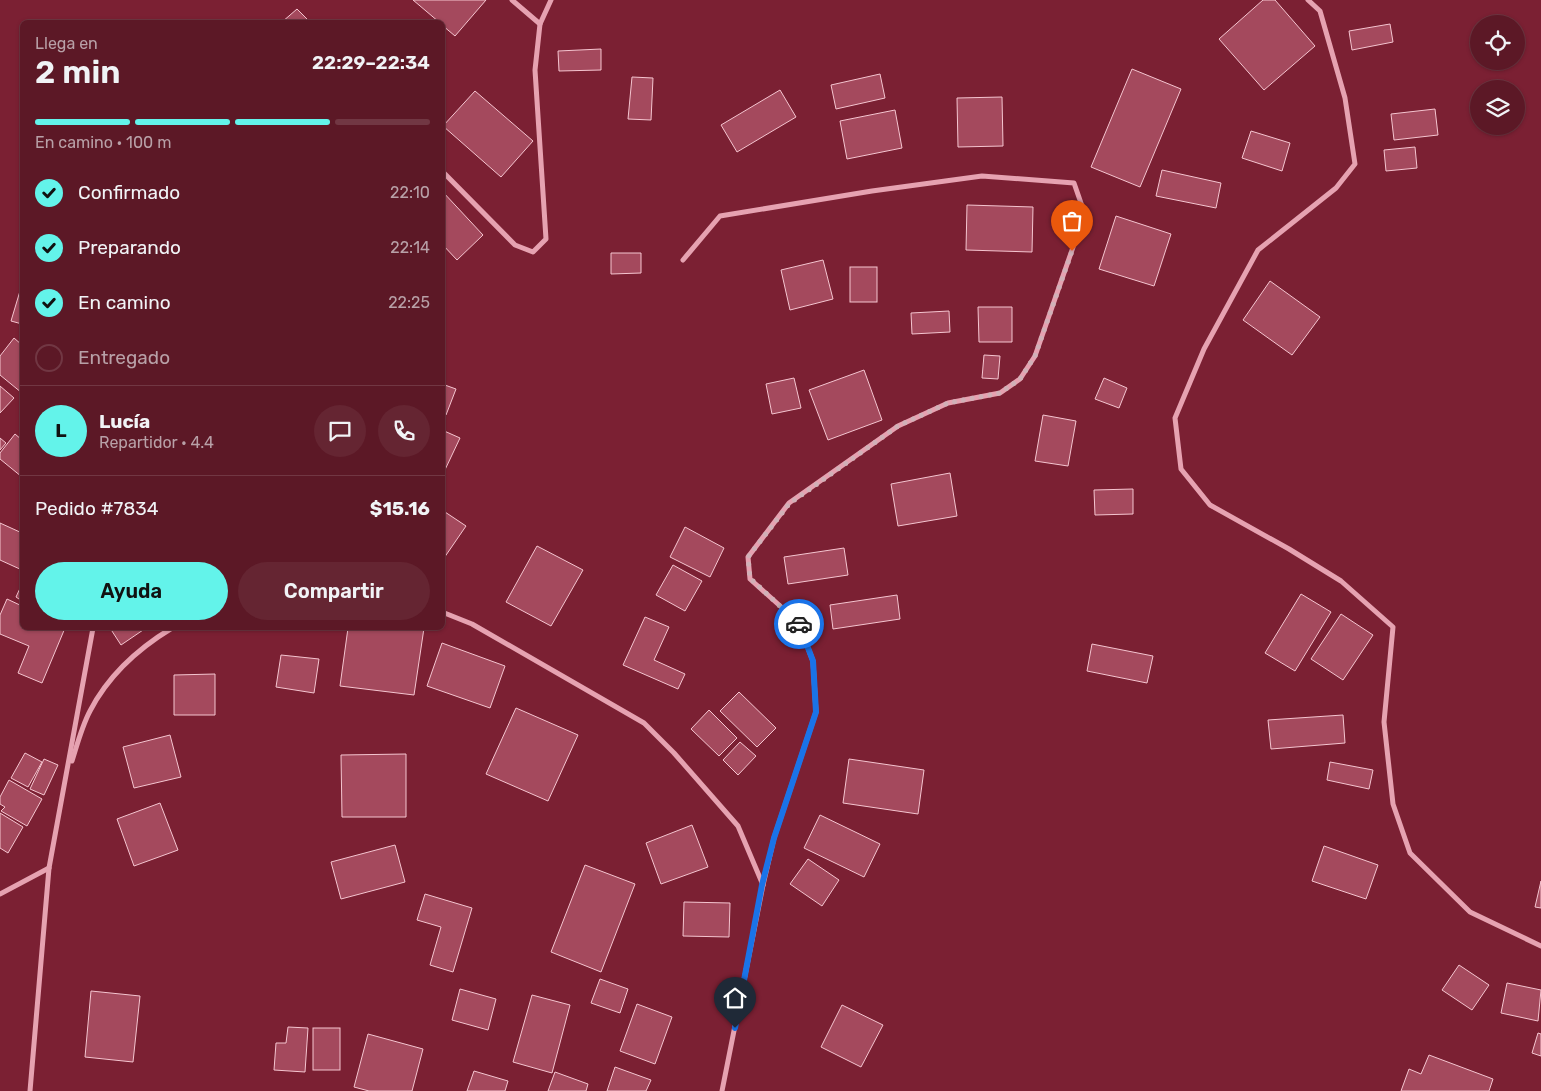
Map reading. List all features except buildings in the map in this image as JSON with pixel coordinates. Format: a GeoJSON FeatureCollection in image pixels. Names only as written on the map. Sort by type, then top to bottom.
{"type":"FeatureCollection","features":[{"type":"Feature","properties":{"kind":"street"},"geometry":{"type":"LineString","coordinates":[[512,0],[540,24]]}},
{"type":"Feature","properties":{"kind":"street"},"geometry":{"type":"LineString","coordinates":[[445,174],[515,244],[533,252],[546,239],[535,70],[540,24],[551,0]]}},
{"type":"Feature","properties":{"kind":"street"},"geometry":{"type":"LineString","coordinates":[[1308,0],[1320,11],[1340,78],[1355,164],[1336,188],[1258,250],[1204,349],[1175,418],[1181,469],[1210,505],[1289,548],[1341,581],[1393,627],[1384,722],[1393,804],[1410,852],[1470,912],[1541,946]]}},
{"type":"Feature","properties":{"kind":"street"},"geometry":{"type":"LineString","coordinates":[[683,260],[720,216],[900,187],[982,176],[1074,183],[1082,206],[1078,233],[1035,356],[1020,379],[1000,393],[948,403],[898,426],[789,504],[748,557],[750,578],[798,622],[813,661],[816,712],[774,838],[762,885],[722,1091]]}},
{"type":"Feature","properties":{"kind":"street"},"geometry":{"type":"LineString","coordinates":[[445,613],[472,624],[644,723],[674,753],[738,826],[762,885]]}},
{"type":"Feature","properties":{"kind":"street"},"geometry":{"type":"LineString","coordinates":[[30,1091],[49,868],[93,630]]}},
{"type":"Feature","properties":{"kind":"street"},"geometry":{"type":"LineString","coordinates":[[66,776],[89,711],[110,679],[148,643],[169,630]]}},
{"type":"Feature","properties":{"kind":"street"},"geometry":{"type":"LineString","coordinates":[[0,894],[49,868]]}},
{"type":"Feature","properties":{"kind":"way so far"},"geometry":{"type":"LineString","coordinates":[[799,624],[750,578],[748,557],[789,504],[898,426],[948,403],[1000,393],[1020,379],[1035,356],[1072,251]]}},
{"type":"Feature","properties":{"kind":"route"},"geometry":{"type":"LineString","coordinates":[[735,1028],[762,885],[774,838],[816,712],[813,661],[799,624]]}}]}
